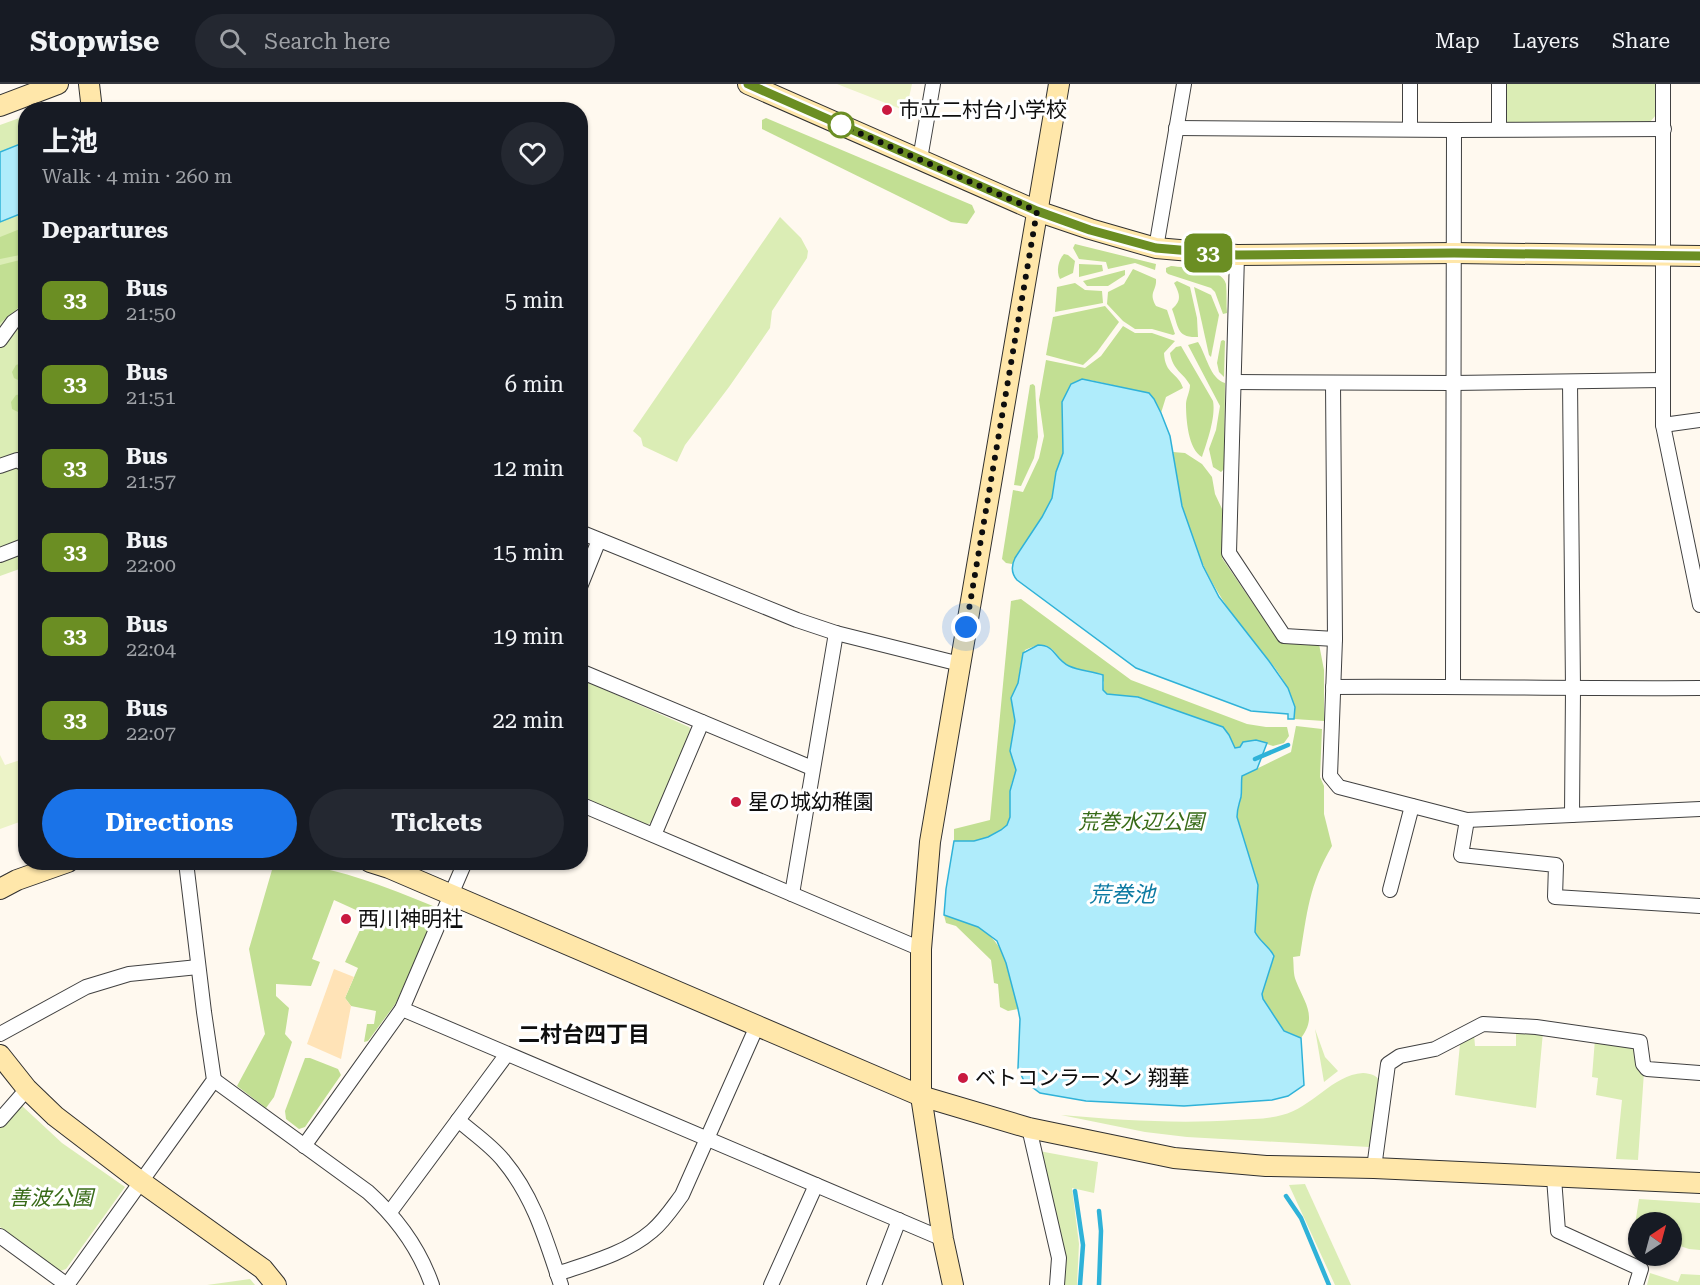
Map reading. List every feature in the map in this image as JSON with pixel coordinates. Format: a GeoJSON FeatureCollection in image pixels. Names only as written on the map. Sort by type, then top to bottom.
{"type":"FeatureCollection","features":[{"type":"Feature","properties":{"kind":"street"},"geometry":{"type":"LineString","coordinates":[[0,106],[58,84]]}},
{"type":"Feature","properties":{"kind":"street"},"geometry":{"type":"LineString","coordinates":[[88,84],[91,102]]}},
{"type":"Feature","properties":{"kind":"street"},"geometry":{"type":"LineString","coordinates":[[748,84],[1037,211],[1090,230],[1156,248],[1237,255],[1454,253],[1700,256]]}},
{"type":"Feature","properties":{"kind":"street"},"geometry":{"type":"LineString","coordinates":[[920,159],[933,84]]}},
{"type":"Feature","properties":{"kind":"street"},"geometry":{"type":"LineString","coordinates":[[953,1285],[943,1239],[921,1096],[921,949],[930,842],[1059,84]]}},
{"type":"Feature","properties":{"kind":"street"},"geometry":{"type":"LineString","coordinates":[[1156,248],[1184,84]]}},
{"type":"Feature","properties":{"kind":"street"},"geometry":{"type":"LineString","coordinates":[[1410,84],[1410,129]]}},
{"type":"Feature","properties":{"kind":"street"},"geometry":{"type":"LineString","coordinates":[[1499,84],[1499,129]]}},
{"type":"Feature","properties":{"kind":"street"},"geometry":{"type":"LineString","coordinates":[[1663,84],[1663,425],[1700,605]]}},
{"type":"Feature","properties":{"kind":"street"},"geometry":{"type":"LineString","coordinates":[[1176,128],[1664,129]]}},
{"type":"Feature","properties":{"kind":"street"},"geometry":{"type":"LineString","coordinates":[[1453,686],[1454,130]]}},
{"type":"Feature","properties":{"kind":"street"},"geometry":{"type":"LineString","coordinates":[[1237,255],[1229,553],[1284,636],[1335,639]]}},
{"type":"Feature","properties":{"kind":"street"},"geometry":{"type":"LineString","coordinates":[[0,340],[18,318]]}},
{"type":"Feature","properties":{"kind":"street"},"geometry":{"type":"LineString","coordinates":[[1235,382],[1453,383],[1662,380]]}},
{"type":"Feature","properties":{"kind":"street"},"geometry":{"type":"LineString","coordinates":[[1333,382],[1335,639],[1330,776],[1339,787],[1467,820],[1700,810]]}},
{"type":"Feature","properties":{"kind":"street"},"geometry":{"type":"LineString","coordinates":[[1570,382],[1572,815]]}},
{"type":"Feature","properties":{"kind":"street"},"geometry":{"type":"LineString","coordinates":[[1663,425],[1700,420]]}},
{"type":"Feature","properties":{"kind":"street"},"geometry":{"type":"LineString","coordinates":[[0,466],[18,461]]}},
{"type":"Feature","properties":{"kind":"street"},"geometry":{"type":"LineString","coordinates":[[588,535],[797,620],[836,633],[960,664]]}},
{"type":"Feature","properties":{"kind":"street"},"geometry":{"type":"LineString","coordinates":[[588,567],[599,540]]}},
{"type":"Feature","properties":{"kind":"street"},"geometry":{"type":"LineString","coordinates":[[0,555],[18,548]]}},
{"type":"Feature","properties":{"kind":"street"},"geometry":{"type":"LineString","coordinates":[[792,894],[836,633]]}},
{"type":"Feature","properties":{"kind":"street"},"geometry":{"type":"LineString","coordinates":[[588,674],[812,768]]}},
{"type":"Feature","properties":{"kind":"street"},"geometry":{"type":"LineString","coordinates":[[1333,687],[1700,688]]}},
{"type":"Feature","properties":{"kind":"street"},"geometry":{"type":"LineString","coordinates":[[654,835],[702,722]]}},
{"type":"Feature","properties":{"kind":"street"},"geometry":{"type":"LineString","coordinates":[[1390,890],[1412,806]]}},
{"type":"Feature","properties":{"kind":"street"},"geometry":{"type":"LineString","coordinates":[[588,807],[921,949]]}},
{"type":"Feature","properties":{"kind":"street"},"geometry":{"type":"LineString","coordinates":[[1467,820],[1461,855],[1556,865],[1555,897],[1700,906]]}},
{"type":"Feature","properties":{"kind":"street"},"geometry":{"type":"LineString","coordinates":[[0,889],[45,870]]}},
{"type":"Feature","properties":{"kind":"street"},"geometry":{"type":"LineString","coordinates":[[0,1236],[67,1285],[214,1080],[187,870]]}},
{"type":"Feature","properties":{"kind":"street"},"geometry":{"type":"LineString","coordinates":[[394,870],[921,1096],[1029,1128],[1174,1158],[1266,1166],[1374,1168],[1700,1183]]}},
{"type":"Feature","properties":{"kind":"street"},"geometry":{"type":"LineString","coordinates":[[304,1146],[402,1009],[462,870]]}},
{"type":"Feature","properties":{"kind":"street"},"geometry":{"type":"LineString","coordinates":[[0,1034],[86,987],[129,975],[198,967]]}},
{"type":"Feature","properties":{"kind":"street"},"geometry":{"type":"LineString","coordinates":[[402,1009],[943,1239]]}},
{"type":"Feature","properties":{"kind":"street"},"geometry":{"type":"LineString","coordinates":[[1374,1168],[1388,1064],[1400,1056],[1435,1049],[1483,1024],[1536,1027],[1640,1042],[1643,1064],[1647,1069],[1700,1073]]}},
{"type":"Feature","properties":{"kind":"street"},"geometry":{"type":"LineString","coordinates":[[459,1120],[502,1158],[522,1185],[538,1216],[559,1280],[636,1243],[666,1216],[682,1195],[757,1026]]}},
{"type":"Feature","properties":{"kind":"street"},"geometry":{"type":"LineString","coordinates":[[390,1212],[507,1054]]}},
{"type":"Feature","properties":{"kind":"street"},"geometry":{"type":"LineString","coordinates":[[0,1055],[27,1089],[55,1116],[140,1181],[263,1269],[276,1285]]}},
{"type":"Feature","properties":{"kind":"street"},"geometry":{"type":"LineString","coordinates":[[214,1080],[368,1192],[390,1212],[423,1262],[432,1285]]}},
{"type":"Feature","properties":{"kind":"street"},"geometry":{"type":"LineString","coordinates":[[0,1120],[27,1089]]}},
{"type":"Feature","properties":{"kind":"street"},"geometry":{"type":"LineString","coordinates":[[1029,1128],[1059,1258],[1058,1285]]}},
{"type":"Feature","properties":{"kind":"street"},"geometry":{"type":"LineString","coordinates":[[1554,1178],[1558,1231],[1641,1269],[1636,1285]]}},
{"type":"Feature","properties":{"kind":"street"},"geometry":{"type":"LineString","coordinates":[[771,1285],[816,1185]]}},
{"type":"Feature","properties":{"kind":"street"},"geometry":{"type":"LineString","coordinates":[[874,1285],[899,1220]]}},
{"type":"Feature","properties":{"kind":"green space"},"geometry":{"type":"Polygon","coordinates":[[[837,84],[912,84],[906,111],[837,84]]]}},
{"type":"Feature","properties":{"kind":"green space"},"geometry":{"type":"Polygon","coordinates":[[[1503,84],[1656,84],[1656,115],[1650,122],[1508,123],[1502,118],[1503,84]]]}},
{"type":"Feature","properties":{"kind":"green space"},"geometry":{"type":"Polygon","coordinates":[[[766,118],[972,205],[975,212],[967,224],[951,222],[762,129],[762,120],[766,118]]]}},
{"type":"Feature","properties":{"kind":"green space"},"geometry":{"type":"Polygon","coordinates":[[[18,119],[18,570],[0,576],[0,125],[18,119]]]}},
{"type":"Feature","properties":{"kind":"green space"},"geometry":{"type":"Polygon","coordinates":[[[780,217],[801,238],[808,251],[807,258],[772,311],[770,328],[685,445],[677,462],[643,446],[641,438],[633,431],[780,217]]]}},
{"type":"Feature","properties":{"kind":"green space"},"geometry":{"type":"Polygon","coordinates":[[[18,230],[18,255],[0,259],[0,237],[18,230]]]}},
{"type":"Feature","properties":{"kind":"green space"},"geometry":{"type":"Polygon","coordinates":[[[1075,244],[1156,264],[1155,270],[1135,263],[1108,269],[1106,262],[1079,259],[1073,248],[1075,244]]]}},
{"type":"Feature","properties":{"kind":"green space"},"geometry":{"type":"Polygon","coordinates":[[[1064,254],[1075,261],[1073,273],[1060,279],[1058,266],[1064,254]]]}},
{"type":"Feature","properties":{"kind":"green space"},"geometry":{"type":"Polygon","coordinates":[[[18,260],[18,308],[0,323],[0,265],[18,260]]]}},
{"type":"Feature","properties":{"kind":"green space"},"geometry":{"type":"Polygon","coordinates":[[[1079,264],[1102,265],[1103,271],[1079,277],[1079,264]]]}},
{"type":"Feature","properties":{"kind":"green space"},"geometry":{"type":"Polygon","coordinates":[[[1171,266],[1203,269],[1223,278],[1226,284],[1227,313],[1223,314],[1215,292],[1211,288],[1168,274],[1166,268],[1171,266]]]}},
{"type":"Feature","properties":{"kind":"green space"},"geometry":{"type":"Polygon","coordinates":[[[1133,269],[1156,279],[1154,301],[1156,306],[1167,310],[1175,334],[1152,329],[1135,329],[1123,321],[1107,304],[1108,292],[1124,284],[1133,269]]]}},
{"type":"Feature","properties":{"kind":"green space"},"geometry":{"type":"Polygon","coordinates":[[[1125,270],[1125,275],[1108,286],[1087,286],[1083,281],[1125,270]]]}},
{"type":"Feature","properties":{"kind":"green space"},"geometry":{"type":"Polygon","coordinates":[[[1177,281],[1190,287],[1197,318],[1198,337],[1186,336],[1179,330],[1172,309],[1179,299],[1174,283],[1177,281]]]}},
{"type":"Feature","properties":{"kind":"green space"},"geometry":{"type":"Polygon","coordinates":[[[1075,283],[1085,290],[1102,291],[1103,303],[1055,312],[1057,287],[1075,283]]]}},
{"type":"Feature","properties":{"kind":"green space"},"geometry":{"type":"Polygon","coordinates":[[[1194,287],[1211,295],[1219,315],[1211,357],[1209,355],[1194,287]]]}},
{"type":"Feature","properties":{"kind":"green space"},"geometry":{"type":"Polygon","coordinates":[[[1105,306],[1119,322],[1097,352],[1083,365],[1046,355],[1053,317],[1105,306]]]}},
{"type":"Feature","properties":{"kind":"green space"},"geometry":{"type":"Polygon","coordinates":[[[1123,326],[1135,333],[1152,333],[1175,341],[1164,353],[1165,360],[1169,370],[1183,388],[1166,397],[1161,413],[1148,393],[1090,380],[1071,384],[1062,402],[1063,453],[1056,472],[1052,498],[1012,564],[1006,563],[1002,559],[1013,490],[1023,492],[1039,458],[1044,436],[1039,400],[1046,360],[1085,368],[1101,356],[1123,326]]]}},
{"type":"Feature","properties":{"kind":"green space"},"geometry":{"type":"Polygon","coordinates":[[[1223,340],[1225,341],[1224,377],[1219,372],[1217,363],[1223,340]]]}},
{"type":"Feature","properties":{"kind":"green space"},"geometry":{"type":"Polygon","coordinates":[[[1198,342],[1212,371],[1220,381],[1225,383],[1224,469],[1221,472],[1213,467],[1209,449],[1216,430],[1220,406],[1188,345],[1198,342]]]}},
{"type":"Feature","properties":{"kind":"green space"},"geometry":{"type":"Polygon","coordinates":[[[1181,346],[1213,401],[1212,422],[1202,457],[1197,453],[1191,441],[1187,425],[1186,404],[1190,385],[1171,359],[1170,353],[1176,347],[1181,346]]]}},
{"type":"Feature","properties":{"kind":"green space"},"geometry":{"type":"Polygon","coordinates":[[[18,364],[18,380],[14,378],[12,372],[18,364]]]}},
{"type":"Feature","properties":{"kind":"green space"},"geometry":{"type":"Polygon","coordinates":[[[1030,385],[1035,386],[1038,437],[1034,458],[1021,486],[1014,485],[1030,385]]]}},
{"type":"Feature","properties":{"kind":"green space"},"geometry":{"type":"Polygon","coordinates":[[[18,395],[18,412],[12,409],[11,402],[18,395]]]}},
{"type":"Feature","properties":{"kind":"green space"},"geometry":{"type":"Polygon","coordinates":[[[1173,452],[1185,453],[1202,464],[1212,477],[1215,494],[1223,511],[1222,558],[1280,643],[1319,644],[1324,670],[1324,721],[1294,719],[1294,707],[1286,685],[1227,607],[1208,575],[1187,524],[1179,493],[1173,452]]]}},
{"type":"Feature","properties":{"kind":"green space"},"geometry":{"type":"Polygon","coordinates":[[[1021,599],[1131,680],[1247,724],[1287,727],[1289,736],[1284,743],[1273,746],[1256,740],[1243,742],[1235,749],[1229,735],[1138,697],[1107,694],[1103,690],[1104,682],[1094,673],[1067,665],[1047,646],[1036,646],[1025,650],[1018,683],[1011,698],[1015,721],[1010,751],[1016,770],[1011,785],[1010,817],[1007,825],[988,837],[974,841],[954,841],[954,829],[990,820],[1011,601],[1021,599]]]}},
{"type":"Feature","properties":{"kind":"green space"},"geometry":{"type":"Polygon","coordinates":[[[588,682],[689,727],[692,732],[655,821],[646,825],[588,800],[588,682]]]}},
{"type":"Feature","properties":{"kind":"green space"},"geometry":{"type":"Polygon","coordinates":[[[1296,726],[1322,729],[1320,777],[1324,786],[1324,814],[1332,846],[1314,887],[1300,956],[1293,957],[1295,978],[1306,1002],[1309,1016],[1309,1023],[1301,1038],[1284,1031],[1263,999],[1262,994],[1274,956],[1255,932],[1258,885],[1237,817],[1242,776],[1291,752],[1296,726]]]}},
{"type":"Feature","properties":{"kind":"green space"},"geometry":{"type":"Polygon","coordinates":[[[0,755],[5,765],[18,761],[18,823],[0,829],[0,755]]]}},
{"type":"Feature","properties":{"kind":"green space"},"geometry":{"type":"Polygon","coordinates":[[[272,870],[329,870],[358,878],[438,908],[396,1003],[368,1041],[364,1042],[367,1024],[374,1024],[376,1011],[351,1006],[345,998],[358,968],[345,962],[367,915],[334,900],[312,959],[320,962],[311,986],[276,984],[276,996],[289,1008],[285,1034],[292,1042],[274,1097],[266,1108],[237,1086],[265,1034],[249,949],[272,870]]]}},
{"type":"Feature","properties":{"kind":"green space"},"geometry":{"type":"Polygon","coordinates":[[[944,915],[976,926],[995,941],[1006,962],[1018,1009],[1008,1011],[1000,1007],[998,984],[994,983],[991,960],[956,926],[946,923],[944,915]]]}},
{"type":"Feature","properties":{"kind":"green space"},"geometry":{"type":"Polygon","coordinates":[[[1315,1029],[1325,1057],[1338,1071],[1324,1082],[1315,1029]]]}},
{"type":"Feature","properties":{"kind":"green space"},"geometry":{"type":"Polygon","coordinates":[[[1516,1029],[1543,1032],[1536,1108],[1455,1095],[1460,1044],[1474,1034],[1475,1046],[1516,1046],[1516,1029]]]}},
{"type":"Feature","properties":{"kind":"green space"},"geometry":{"type":"Polygon","coordinates":[[[1595,1039],[1634,1044],[1644,1072],[1638,1160],[1616,1159],[1622,1100],[1596,1095],[1598,1078],[1592,1077],[1595,1039]]]}},
{"type":"Feature","properties":{"kind":"green space"},"geometry":{"type":"Polygon","coordinates":[[[305,1058],[338,1069],[341,1075],[305,1127],[299,1129],[286,1119],[285,1111],[305,1058]]]}},
{"type":"Feature","properties":{"kind":"green space"},"geometry":{"type":"Polygon","coordinates":[[[1363,1073],[1375,1076],[1380,1082],[1369,1147],[1187,1137],[1145,1132],[1061,1115],[1170,1121],[1271,1117],[1303,1106],[1341,1079],[1363,1073]]]}},
{"type":"Feature","properties":{"kind":"green space","name":"善波公園"},"geometry":{"type":"Polygon","coordinates":[[[20,1104],[62,1143],[125,1187],[66,1269],[60,1271],[0,1227],[0,1127],[20,1104]]]}},
{"type":"Feature","properties":{"kind":"green space"},"geometry":{"type":"Polygon","coordinates":[[[1039,1151],[1098,1162],[1094,1193],[1072,1188],[1079,1244],[1077,1285],[1062,1285],[1063,1254],[1043,1159],[1039,1156],[1039,1151]]]}},
{"type":"Feature","properties":{"kind":"green space"},"geometry":{"type":"Polygon","coordinates":[[[1305,1184],[1351,1285],[1335,1285],[1289,1185],[1305,1184]]]}},
{"type":"Feature","properties":{"kind":"green space"},"geometry":{"type":"Polygon","coordinates":[[[1639,1199],[1700,1203],[1700,1250],[1682,1247],[1682,1212],[1637,1212],[1639,1199]]]}},
{"type":"Feature","properties":{"kind":"green space"},"geometry":{"type":"Polygon","coordinates":[[[1650,1273],[1678,1282],[1681,1274],[1700,1275],[1700,1285],[1647,1285],[1650,1273]]]}},
{"type":"Feature","properties":{"kind":"green space"},"geometry":{"type":"Polygon","coordinates":[[[250,1279],[255,1285],[207,1285],[250,1279]]]}},
{"type":"Feature","properties":{"kind":"sand"},"geometry":{"type":"Polygon","coordinates":[[[334,969],[354,977],[345,998],[351,1006],[341,1059],[307,1044],[334,969]]]}},
{"type":"Feature","properties":{"kind":"water"},"geometry":{"type":"Polygon","coordinates":[[[18,145],[18,215],[0,222],[0,152],[18,145]]]}},
{"type":"Feature","properties":{"kind":"water"},"geometry":{"type":"Polygon","coordinates":[[[1082,379],[1149,393],[1154,399],[1170,436],[1182,506],[1203,566],[1219,597],[1288,688],[1295,707],[1294,719],[1288,719],[1288,714],[1251,711],[1136,668],[1015,577],[1012,569],[1015,558],[1052,498],[1056,472],[1063,453],[1062,402],[1071,384],[1082,379]]]}},
{"type":"Feature","properties":{"kind":"water","name":"荒巻池"},"geometry":{"type":"Polygon","coordinates":[[[1038,645],[1048,647],[1069,666],[1103,675],[1103,690],[1107,694],[1138,697],[1223,727],[1235,748],[1240,747],[1243,742],[1256,740],[1267,743],[1257,769],[1242,776],[1237,817],[1258,885],[1255,932],[1274,956],[1262,994],[1263,999],[1284,1031],[1301,1038],[1304,1085],[1288,1096],[1272,1100],[1184,1106],[1086,1101],[1040,1093],[1024,1081],[1018,1068],[1020,1019],[1006,963],[997,941],[978,927],[944,915],[954,841],[974,841],[988,837],[1007,825],[1010,817],[1010,791],[1016,770],[1010,751],[1015,721],[1011,698],[1018,683],[1023,653],[1038,645]]]}},
{"type":"Feature","properties":{"kind":"waterway"},"geometry":{"type":"LineString","coordinates":[[1255,759],[1288,745]]}},
{"type":"Feature","properties":{"kind":"waterway"},"geometry":{"type":"LineString","coordinates":[[1075,1191],[1083,1245],[1080,1285]]}},
{"type":"Feature","properties":{"kind":"waterway"},"geometry":{"type":"LineString","coordinates":[[1286,1196],[1301,1218],[1329,1285]]}},
{"type":"Feature","properties":{"kind":"waterway"},"geometry":{"type":"LineString","coordinates":[[1099,1211],[1101,1231],[1099,1285]]}},
{"type":"Feature","properties":{"kind":"bus line","name":"33"},"geometry":{"type":"LineString","coordinates":[[748,84],[1037,211],[1090,230],[1156,248],[1237,255],[1454,253],[1700,256]]}},
{"type":"Feature","properties":{"kind":"place","name":"市立二村台小学校"},"geometry":{"type":"Point","coordinates":[887,110]}},
{"type":"Feature","properties":{"kind":"place","name":"星の城幼稚園"},"geometry":{"type":"Point","coordinates":[736,802]}},
{"type":"Feature","properties":{"kind":"place","name":"西川神明社"},"geometry":{"type":"Point","coordinates":[346,919]}},
{"type":"Feature","properties":{"kind":"place","name":"ベトコンラーメン 翔華"},"geometry":{"type":"Point","coordinates":[963,1078]}},
{"type":"Feature","properties":{"kind":"district","name":"二村台四丁目"},"geometry":{"type":"Point","coordinates":[584,1034]}},
{"type":"Feature","properties":{"kind":"route"},"geometry":{"type":"LineString","coordinates":[[841,125],[1037,211],[966,627]]}},
{"type":"Feature","properties":{"kind":"park label","name":"荒巻水辺公園"},"geometry":{"type":"Point","coordinates":[1141,822]}}]}
